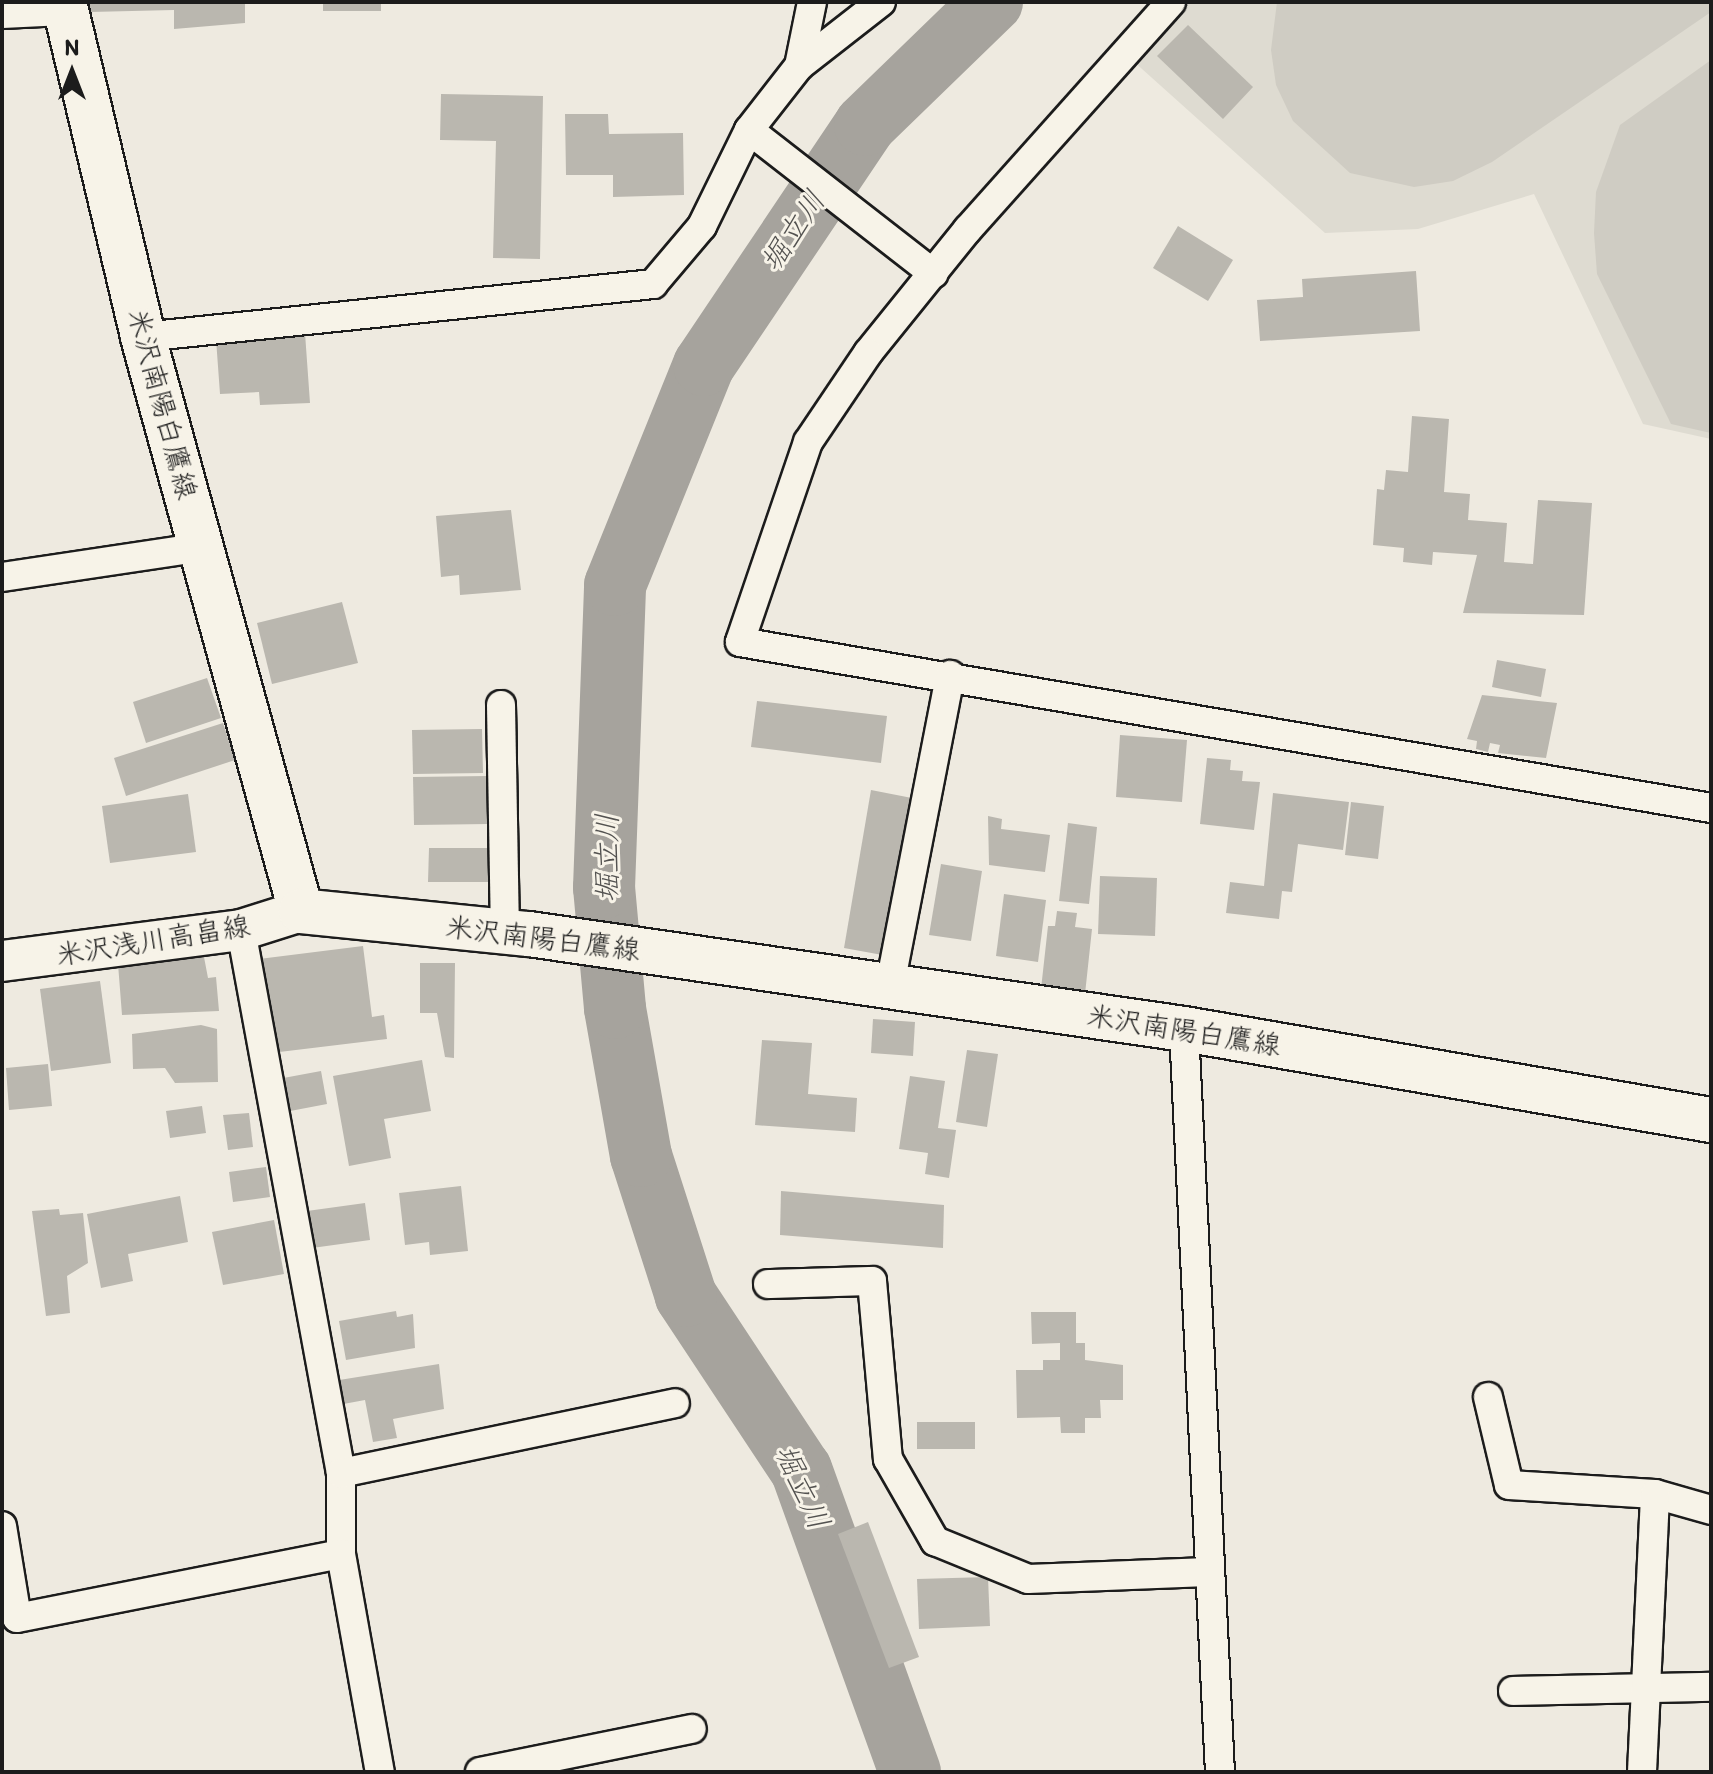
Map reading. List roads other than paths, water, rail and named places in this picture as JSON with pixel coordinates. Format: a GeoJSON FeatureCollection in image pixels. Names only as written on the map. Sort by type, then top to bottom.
{"type":"FeatureCollection","features":[{"type":"Feature","properties":{"kind":"main road","name":"米沢南陽白鷹線"},"geometry":{"type":"LineString","coordinates":[[64,7],[143,337],[301,911],[517,933],[890,985],[1184,1029],[1711,1120]]}},
{"type":"Feature","properties":{"kind":"main road","name":"米沢浅川高畠線"},"geometry":{"type":"LineString","coordinates":[[2,961],[241,930],[301,911]]}},
{"type":"Feature","properties":{"kind":"street"},"geometry":{"type":"LineString","coordinates":[[799,66],[812,2]]}},
{"type":"Feature","properties":{"kind":"street"},"geometry":{"type":"LineString","coordinates":[[143,337],[653,284],[702,226],[799,66],[881,2]]}},
{"type":"Feature","properties":{"kind":"street"},"geometry":{"type":"LineString","coordinates":[[1171,2],[934,274],[808,442],[740,642],[950,675],[1711,808]]}},
{"type":"Feature","properties":{"kind":"street"},"geometry":{"type":"LineString","coordinates":[[2,14],[64,7]]}},
{"type":"Feature","properties":{"kind":"street"},"geometry":{"type":"LineString","coordinates":[[756,135],[934,274]]}},
{"type":"Feature","properties":{"kind":"street"},"geometry":{"type":"LineString","coordinates":[[2,577],[202,547]]}},
{"type":"Feature","properties":{"kind":"street"},"geometry":{"type":"LineString","coordinates":[[890,985],[950,675]]}},
{"type":"Feature","properties":{"kind":"street"},"geometry":{"type":"LineString","coordinates":[[501,705],[517,933]]}},
{"type":"Feature","properties":{"kind":"street"},"geometry":{"type":"LineString","coordinates":[[241,930],[341,1473],[341,1554],[380,1772]]}},
{"type":"Feature","properties":{"kind":"street"},"geometry":{"type":"LineString","coordinates":[[1184,1029],[1220,1772]]}},
{"type":"Feature","properties":{"kind":"street"},"geometry":{"type":"LineString","coordinates":[[768,1284],[872,1281],[888,1459],[935,1541],[1028,1579],[1208,1572]]}},
{"type":"Feature","properties":{"kind":"street"},"geometry":{"type":"LineString","coordinates":[[1488,1397],[1509,1485],[1655,1494],[1711,1510]]}},
{"type":"Feature","properties":{"kind":"street"},"geometry":{"type":"LineString","coordinates":[[341,1473],[675,1403]]}},
{"type":"Feature","properties":{"kind":"street"},"geometry":{"type":"LineString","coordinates":[[1642,1772],[1643,1687],[1655,1494]]}},
{"type":"Feature","properties":{"kind":"street"},"geometry":{"type":"LineString","coordinates":[[2,1526],[17,1618],[341,1554]]}},
{"type":"Feature","properties":{"kind":"street"},"geometry":{"type":"LineString","coordinates":[[1513,1691],[1711,1687]]}},
{"type":"Feature","properties":{"kind":"street"},"geometry":{"type":"LineString","coordinates":[[480,1772],[607,1762],[692,1729]]}},
{"type":"Feature","properties":{"kind":"waterway","name":"堀立川"},"geometry":{"type":"LineString","coordinates":[[910,1772],[801,1470],[686,1296],[641,1156],[615,1008],[604,888],[615,585],[704,365],[865,125],[992,2]]}}]}
